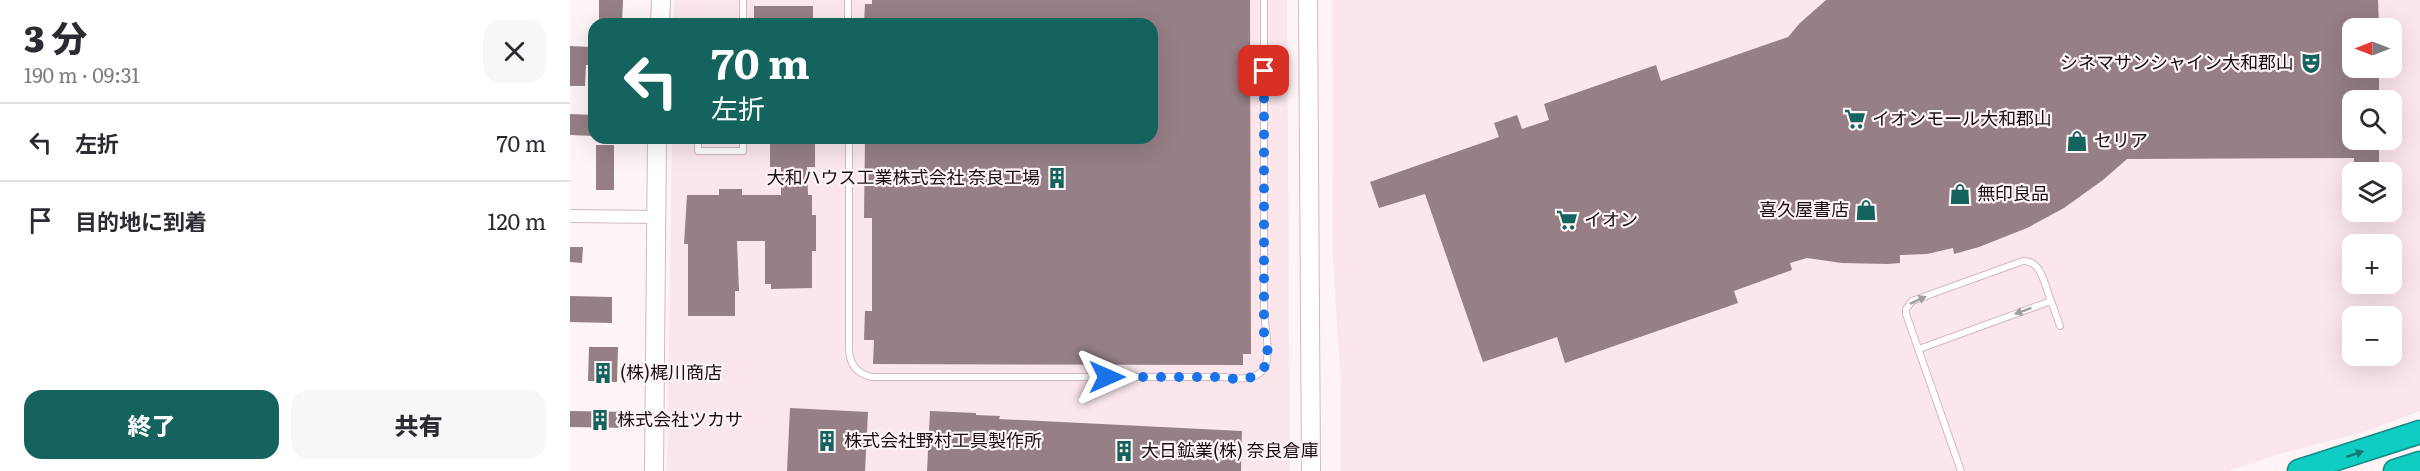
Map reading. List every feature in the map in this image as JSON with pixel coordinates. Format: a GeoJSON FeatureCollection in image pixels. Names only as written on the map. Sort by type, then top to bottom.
{"type":"FeatureCollection","features":[{"type":"Feature","properties":{"kind":"highway"},"geometry":{"type":"LineString","coordinates":[[2299,471],[2420,432]]}},
{"type":"Feature","properties":{"kind":"highway"},"geometry":{"type":"LineString","coordinates":[[2395,471],[2420,463]]}},
{"type":"Feature","properties":{"kind":"street"},"geometry":{"type":"LineString","coordinates":[[660,18],[661,0]]}},
{"type":"Feature","properties":{"kind":"street"},"geometry":{"type":"LineString","coordinates":[[1308,0],[1311,471]]}},
{"type":"Feature","properties":{"kind":"street"},"geometry":{"type":"LineString","coordinates":[[654,471],[657,144]]}},
{"type":"Feature","properties":{"kind":"street"},"geometry":{"type":"LineString","coordinates":[[570,216],[657,217]]}},
{"type":"Feature","properties":{"kind":"lane"},"geometry":{"type":"LineString","coordinates":[[743,0],[743,18]]}},
{"type":"Feature","properties":{"kind":"lane"},"geometry":{"type":"LineString","coordinates":[[848,0],[848,18]]}},
{"type":"Feature","properties":{"kind":"lane"},"geometry":{"type":"LineString","coordinates":[[849,144],[849,350],[853,364],[862,374],[872,377],[1224,377],[1240,380],[1252,377],[1263,370],[1269,357],[1264,335],[1264,0]]}},
{"type":"Feature","properties":{"kind":"lane"},"geometry":{"type":"LineString","coordinates":[[698,144],[698,151],[743,151],[743,144]]}},
{"type":"Feature","properties":{"kind":"lane"},"geometry":{"type":"LineString","coordinates":[[1961,471],[1906,314],[1908,304],[2028,260],[2037,266],[2060,326]]}},
{"type":"Feature","properties":{"kind":"lane"},"geometry":{"type":"LineString","coordinates":[[1919,349],[2051,301]]}},
{"type":"Feature","properties":{"kind":"shaded area"},"geometry":{"type":"Polygon","coordinates":[[[674,0],[1287,0],[1290,471],[667,471],[672,144],[1158,144],[1158,18],[673,18],[674,0]]]}},
{"type":"Feature","properties":{"kind":"shaded area","name":"イオンモール大和郡山"},"geometry":{"type":"Polygon","coordinates":[[[1332,0],[2420,0],[2420,411],[2367,431],[2276,455],[2228,471],[1341,471],[1341,387],[1333,259],[1332,0]]]}},
{"type":"Feature","properties":{"kind":"building"},"geometry":{"type":"Polygon","coordinates":[[[599,0],[623,0],[622,18],[599,18],[599,0]]]}},
{"type":"Feature","properties":{"kind":"building","name":"大和ハウス工業株式会社 奈良工場"},"geometry":{"type":"Polygon","coordinates":[[[872,0],[1250,0],[1251,354],[1243,354],[1243,365],[873,364],[874,340],[864,340],[865,311],[872,311],[872,218],[864,218],[865,144],[1158,144],[1158,18],[864,18],[865,4],[872,4],[872,0]]]}},
{"type":"Feature","properties":{"kind":"building"},"geometry":{"type":"Polygon","coordinates":[[[1826,0],[2378,0],[2379,18],[2342,18],[2342,78],[2379,78],[2379,90],[2342,90],[2342,150],[2379,150],[2379,162],[2354,162],[2354,158],[2127,159],[2103,180],[2064,208],[2027,228],[1979,247],[1954,254],[1953,248],[1927,254],[1900,255],[1900,263],[1888,264],[1842,263],[1807,258],[1790,263],[1792,270],[1734,291],[1738,303],[1565,363],[1557,337],[1483,362],[1425,194],[1379,208],[1370,182],[1499,137],[1494,123],[1517,115],[1522,129],[1549,120],[1544,104],[1656,65],[1661,81],[1788,37],[1826,0]]]}},
{"type":"Feature","properties":{"kind":"building"},"geometry":{"type":"Polygon","coordinates":[[[754,6],[813,6],[813,18],[754,18],[754,6]]]}},
{"type":"Feature","properties":{"kind":"building"},"geometry":{"type":"Polygon","coordinates":[[[570,46],[588,47],[585,86],[570,86],[570,46]]]}},
{"type":"Feature","properties":{"kind":"building"},"geometry":{"type":"Polygon","coordinates":[[[570,114],[588,115],[588,136],[570,135],[570,114]]]}},
{"type":"Feature","properties":{"kind":"building"},"geometry":{"type":"Polygon","coordinates":[[[770,144],[815,144],[815,167],[807,167],[808,195],[812,195],[812,215],[816,215],[816,251],[812,251],[812,288],[771,289],[771,284],[765,284],[765,241],[737,241],[739,291],[735,291],[735,316],[688,316],[688,244],[684,244],[687,195],[719,195],[719,189],[742,189],[742,195],[781,195],[781,167],[770,167],[770,144]]]}},
{"type":"Feature","properties":{"kind":"building"},"geometry":{"type":"Polygon","coordinates":[[[596,145],[614,145],[614,190],[596,190],[596,145]]]}},
{"type":"Feature","properties":{"kind":"building"},"geometry":{"type":"Polygon","coordinates":[[[570,247],[583,247],[582,263],[570,262],[570,247]]]}},
{"type":"Feature","properties":{"kind":"building"},"geometry":{"type":"Polygon","coordinates":[[[570,296],[612,297],[612,323],[570,322],[570,296]]]}},
{"type":"Feature","properties":{"kind":"building"},"geometry":{"type":"Polygon","coordinates":[[[589,347],[618,347],[617,382],[588,381],[589,347]]]}},
{"type":"Feature","properties":{"kind":"building","name":"株式会社野村工具製作所"},"geometry":{"type":"Polygon","coordinates":[[[790,408],[868,412],[865,471],[787,471],[790,408]]]}},
{"type":"Feature","properties":{"kind":"building","name":"株式会社ツカサ"},"geometry":{"type":"Polygon","coordinates":[[[570,411],[630,412],[630,428],[570,427],[570,411]]]}},
{"type":"Feature","properties":{"kind":"building","name":"大日鉱業(株) 奈良倉庫"},"geometry":{"type":"Polygon","coordinates":[[[930,411],[976,413],[976,415],[1000,416],[999,419],[1242,431],[1241,471],[927,471],[930,411]]]}},
{"type":"Feature","properties":{"kind":"place","name":"シネマサンシャイン大和郡山"},"geometry":{"type":"Point","coordinates":[2311,63]}},
{"type":"Feature","properties":{"kind":"place","name":"イオンモール大和郡山"},"geometry":{"type":"Point","coordinates":[1855,119]}},
{"type":"Feature","properties":{"kind":"place","name":"セリア"},"geometry":{"type":"Point","coordinates":[2077,141]}},
{"type":"Feature","properties":{"kind":"place","name":"大和ハウス工業株式会社 奈良工場"},"geometry":{"type":"Point","coordinates":[1057,178]}},
{"type":"Feature","properties":{"kind":"place","name":"無印良品"},"geometry":{"type":"Point","coordinates":[1960,194]}},
{"type":"Feature","properties":{"kind":"place","name":"喜久屋書店"},"geometry":{"type":"Point","coordinates":[1866,210]}},
{"type":"Feature","properties":{"kind":"place","name":"イオン"},"geometry":{"type":"Point","coordinates":[1567,220]}},
{"type":"Feature","properties":{"kind":"place","name":"(株)梶川商店"},"geometry":{"type":"Point","coordinates":[603,373]}},
{"type":"Feature","properties":{"kind":"place","name":"株式会社ツカサ"},"geometry":{"type":"Point","coordinates":[600,420]}},
{"type":"Feature","properties":{"kind":"place","name":"株式会社野村工具製作所"},"geometry":{"type":"Point","coordinates":[827,441]}},
{"type":"Feature","properties":{"kind":"place","name":"大日鉱業(株) 奈良倉庫"},"geometry":{"type":"Point","coordinates":[1124,451]}},
{"type":"Feature","properties":{"kind":"route"},"geometry":{"type":"LineString","coordinates":[[1107,377],[1224,377],[1240,380],[1252,377],[1263,370],[1267,364],[1269,357],[1264,335],[1264,71]]}}]}
